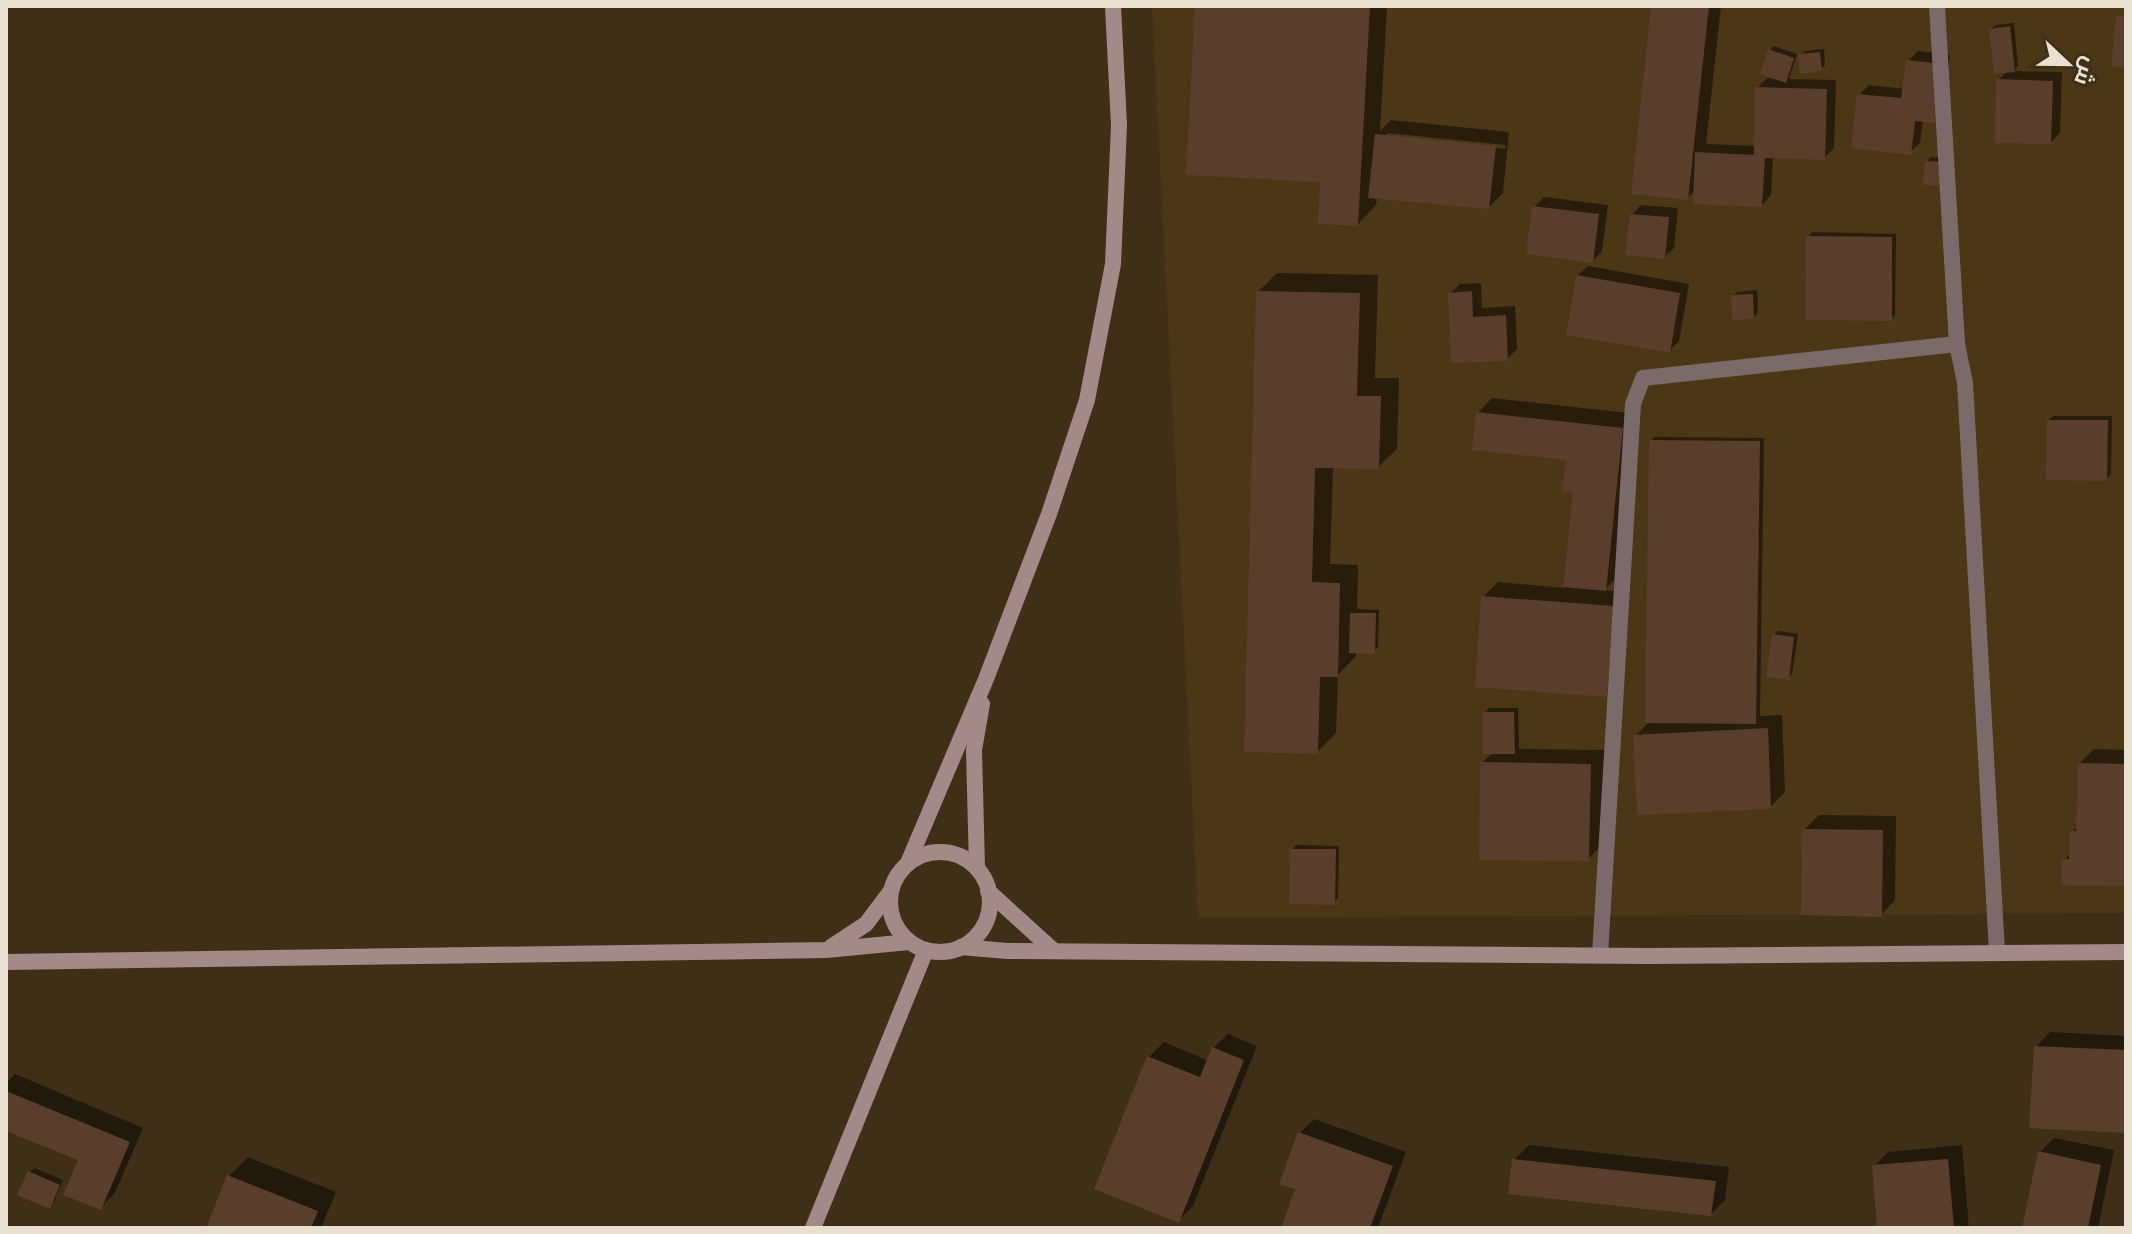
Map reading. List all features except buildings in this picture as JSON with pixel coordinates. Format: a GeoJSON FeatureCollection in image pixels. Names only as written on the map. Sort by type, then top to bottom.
{"type":"FeatureCollection","features":[{"type":"Feature","properties":{"kind":"main road"},"geometry":{"type":"LineString","coordinates":[[826,950],[866,924],[908,863],[986,679],[1049,514],[1087,400],[1113,264],[1119,125],[1113,6]]}},
{"type":"Feature","properties":{"kind":"main road"},"geometry":{"type":"LineString","coordinates":[[977,868],[974,750],[986,679]]}},
{"type":"Feature","properties":{"kind":"main road"},"geometry":{"type":"LineString","coordinates":[[890,892],[893,920],[899,932],[909,942],[926,950],[950,951],[961,947],[982,929],[990,904],[986,883],[977,868],[965,858],[951,853],[921,855],[908,863]]}},
{"type":"Feature","properties":{"kind":"main road"},"geometry":{"type":"LineString","coordinates":[[988,891],[1054,951]]}},
{"type":"Feature","properties":{"kind":"main road"},"geometry":{"type":"LineString","coordinates":[[6,962],[826,950],[909,942]]}},
{"type":"Feature","properties":{"kind":"main road"},"geometry":{"type":"LineString","coordinates":[[961,947],[1007,951],[1600,955],[2126,952]]}},
{"type":"Feature","properties":{"kind":"main road"},"geometry":{"type":"LineString","coordinates":[[813,1228],[926,950]]}},
{"type":"Feature","properties":{"kind":"lane"},"geometry":{"type":"LineString","coordinates":[[1937,6],[1957,344],[1965,383],[1997,952]]}},
{"type":"Feature","properties":{"kind":"lane"},"geometry":{"type":"LineString","coordinates":[[1600,955],[1633,404],[1643,378],[1957,344]]}},
{"type":"Feature","properties":{"kind":"shaded area"},"geometry":{"type":"Polygon","coordinates":[[[1152,6],[2126,6],[2126,913],[1198,918],[1152,6]]]}}]}
